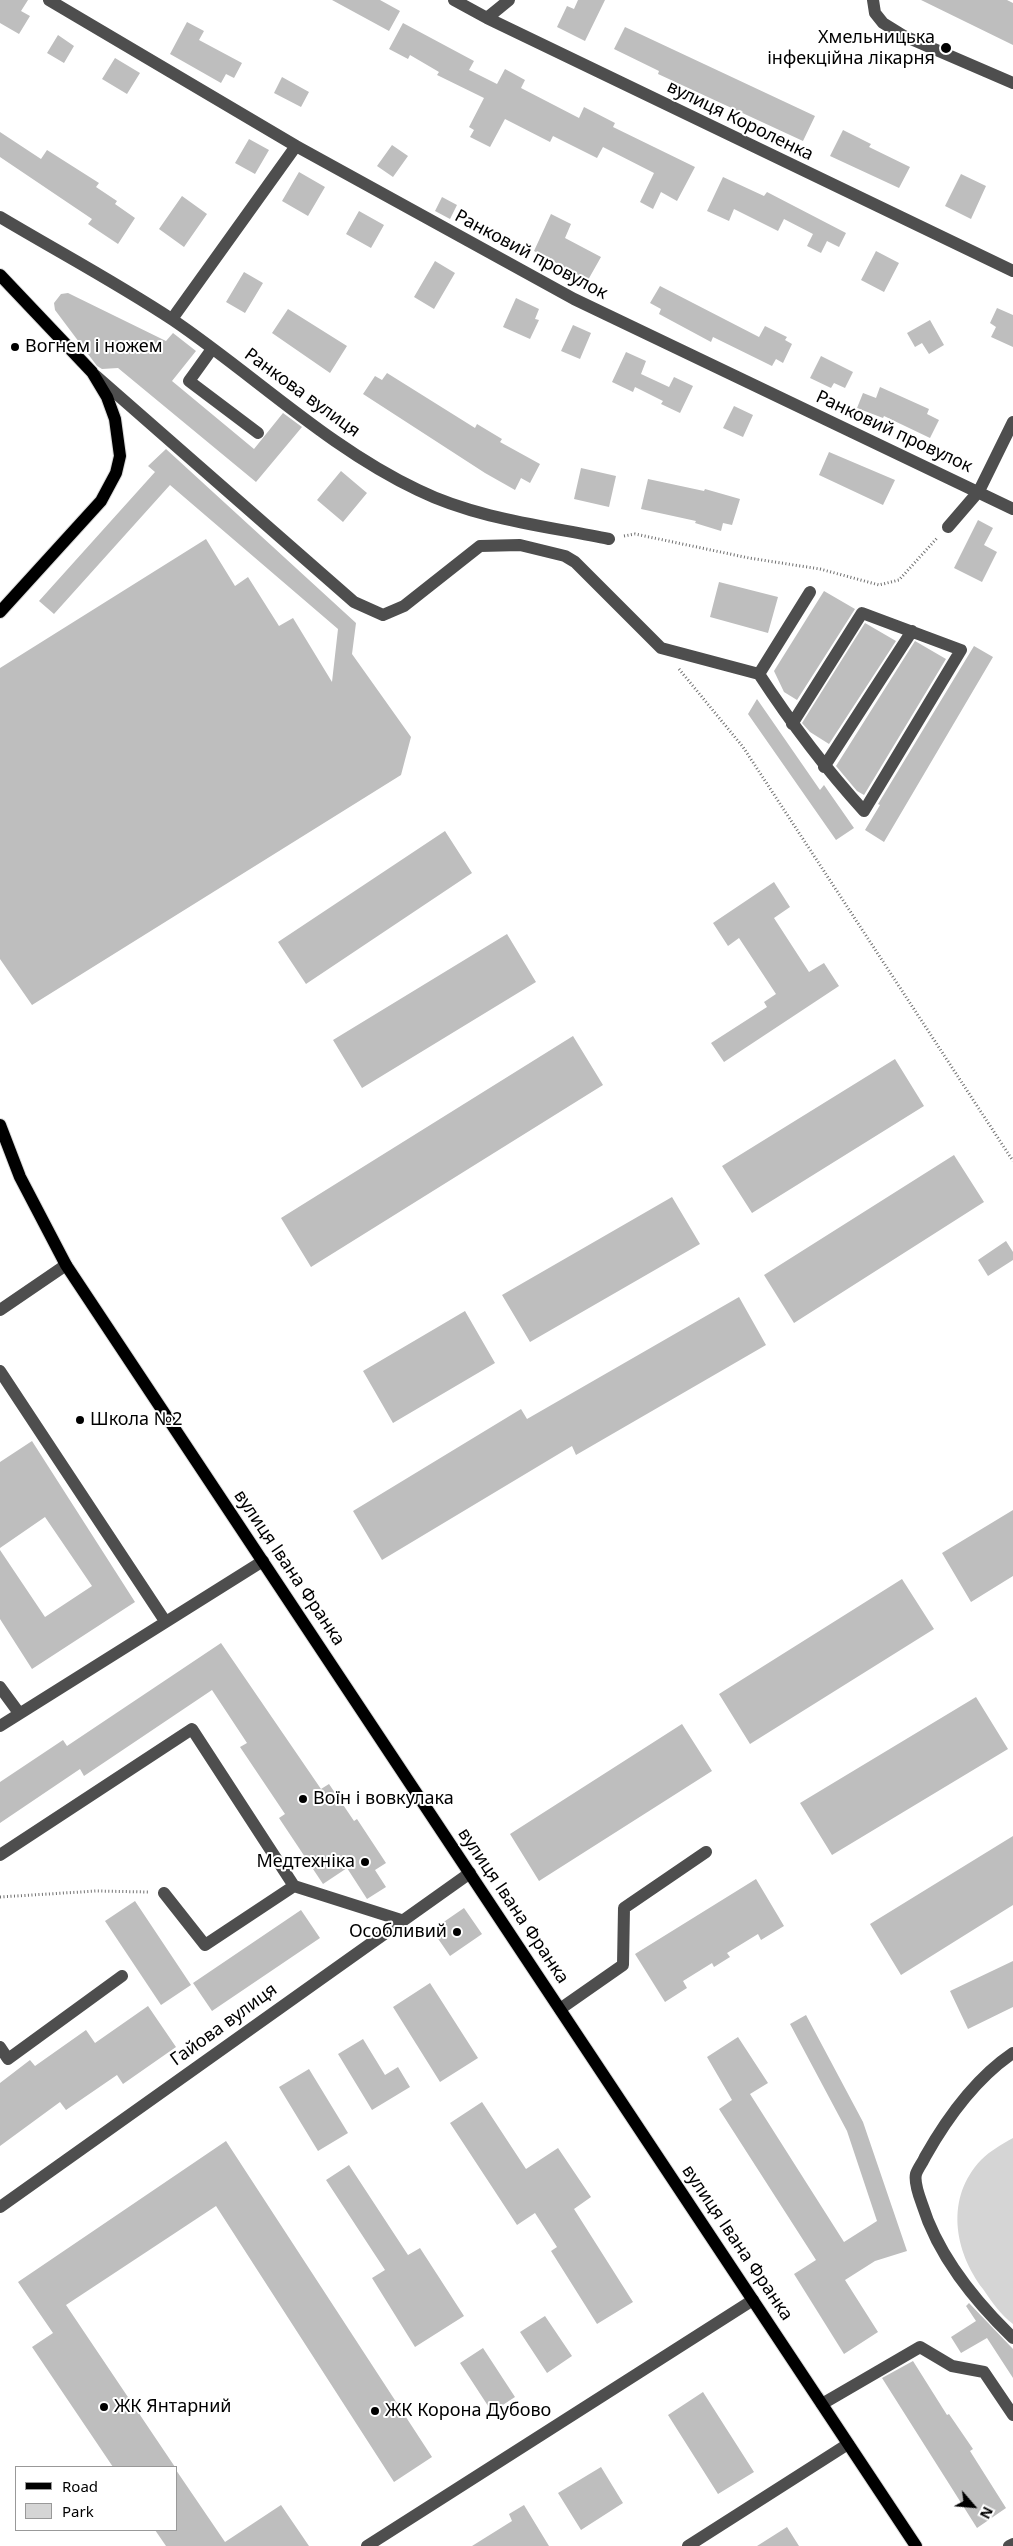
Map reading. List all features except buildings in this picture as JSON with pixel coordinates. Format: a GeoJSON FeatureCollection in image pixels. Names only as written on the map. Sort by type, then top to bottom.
{"type":"FeatureCollection","features":[{"type":"Feature","properties":{"kind":"main road"},"geometry":{"type":"LineString","coordinates":[[0,275],[92,372],[107,397],[116,419],[120,456],[116,473],[101,501],[0,612]]}},
{"type":"Feature","properties":{"kind":"main road","name":"вулиця Івана Франка"},"geometry":{"type":"LineString","coordinates":[[0,1125],[20,1177],[66,1265],[916,2546]]}},
{"type":"Feature","properties":{"kind":"street","name":"Ранковий провулок"},"geometry":{"type":"LineString","coordinates":[[49,0],[296,146],[574,300],[1013,509]]}},
{"type":"Feature","properties":{"kind":"street","name":"вулиця Короленка"},"geometry":{"type":"LineString","coordinates":[[454,0],[486,18],[1013,271]]}},
{"type":"Feature","properties":{"kind":"street"},"geometry":{"type":"LineString","coordinates":[[486,18],[508,0]]}},
{"type":"Feature","properties":{"kind":"street"},"geometry":{"type":"LineString","coordinates":[[872,0],[875,13],[883,23],[904,36],[1013,83]]}},
{"type":"Feature","properties":{"kind":"street"},"geometry":{"type":"LineString","coordinates":[[172,320],[296,146]]}},
{"type":"Feature","properties":{"kind":"street","name":"Ранкова вулиця"},"geometry":{"type":"LineString","coordinates":[[0,217],[172,320],[373,465],[419,491],[486,514],[609,539]]}},
{"type":"Feature","properties":{"kind":"street"},"geometry":{"type":"LineString","coordinates":[[212,349],[189,380],[258,433]]}},
{"type":"Feature","properties":{"kind":"street"},"geometry":{"type":"LineString","coordinates":[[92,372],[354,602],[383,615],[404,606],[480,546],[520,545],[565,556],[575,562],[661,648],[759,674],[792,724],[824,767],[864,811],[961,650],[862,613],[792,724]]}},
{"type":"Feature","properties":{"kind":"street"},"geometry":{"type":"LineString","coordinates":[[948,527],[979,492],[1013,422]]}},
{"type":"Feature","properties":{"kind":"street"},"geometry":{"type":"LineString","coordinates":[[759,674],[810,592]]}},
{"type":"Feature","properties":{"kind":"street"},"geometry":{"type":"LineString","coordinates":[[824,767],[912,631]]}},
{"type":"Feature","properties":{"kind":"street"},"geometry":{"type":"LineString","coordinates":[[0,1310],[66,1265]]}},
{"type":"Feature","properties":{"kind":"street"},"geometry":{"type":"LineString","coordinates":[[0,1371],[165,1621]]}},
{"type":"Feature","properties":{"kind":"street"},"geometry":{"type":"LineString","coordinates":[[0,1726],[263,1560]]}},
{"type":"Feature","properties":{"kind":"street"},"geometry":{"type":"LineString","coordinates":[[0,1687],[19,1713]]}},
{"type":"Feature","properties":{"kind":"street"},"geometry":{"type":"LineString","coordinates":[[0,1855],[192,1729],[294,1886],[401,1920]]}},
{"type":"Feature","properties":{"kind":"street"},"geometry":{"type":"LineString","coordinates":[[560,2009],[623,1965],[624,1908],[706,1852]]}},
{"type":"Feature","properties":{"kind":"street","name":"Гайова вулиця"},"geometry":{"type":"LineString","coordinates":[[0,2207],[401,1920],[470,1873]]}},
{"type":"Feature","properties":{"kind":"street"},"geometry":{"type":"LineString","coordinates":[[164,1893],[205,1945],[294,1886]]}},
{"type":"Feature","properties":{"kind":"street"},"geometry":{"type":"LineString","coordinates":[[0,2047],[8,2059],[122,1976]]}},
{"type":"Feature","properties":{"kind":"street"},"geometry":{"type":"LineString","coordinates":[[1013,2053],[973,2088],[953,2113],[916,2174],[918,2194],[928,2224],[952,2266],[990,2316],[1013,2338]]}},
{"type":"Feature","properties":{"kind":"street"},"geometry":{"type":"LineString","coordinates":[[366,2546],[753,2300]]}},
{"type":"Feature","properties":{"kind":"street"},"geometry":{"type":"LineString","coordinates":[[822,2404],[920,2347],[952,2366],[984,2372],[1013,2415]]}},
{"type":"Feature","properties":{"kind":"street"},"geometry":{"type":"LineString","coordinates":[[688,2546],[848,2444]]}},
{"type":"Feature","properties":{"kind":"street"},"geometry":{"type":"LineString","coordinates":[[1009,2546],[1013,2544]]}},
{"type":"Feature","properties":{"kind":"path"},"geometry":{"type":"LineString","coordinates":[[609,539],[635,534],[749,558],[820,569],[879,585],[899,580],[948,527]]}},
{"type":"Feature","properties":{"kind":"path"},"geometry":{"type":"LineString","coordinates":[[661,648],[743,747],[1013,1161]]}},
{"type":"Feature","properties":{"kind":"path"},"geometry":{"type":"LineString","coordinates":[[0,1897],[96,1891],[164,1893]]}},
{"type":"Feature","properties":{"kind":"green space"},"geometry":{"type":"Polygon","coordinates":[[[1013,2138],[1013,2324],[996,2308],[973,2274],[965,2258],[960,2242],[958,2207],[962,2191],[970,2175],[981,2160],[1013,2138]]]}},
{"type":"Feature","properties":{"kind":"place","name":"Хмельницька інфекційна лікарня"},"geometry":{"type":"Point","coordinates":[946,48]}},
{"type":"Feature","properties":{"kind":"place","name":"Вогнем і ножем"},"geometry":{"type":"Point","coordinates":[15,347]}},
{"type":"Feature","properties":{"kind":"place","name":"Школа №2"},"geometry":{"type":"Point","coordinates":[80,1420]}},
{"type":"Feature","properties":{"kind":"place","name":"Воїн і вовкулака"},"geometry":{"type":"Point","coordinates":[303,1799]}},
{"type":"Feature","properties":{"kind":"place","name":"Медтехніка"},"geometry":{"type":"Point","coordinates":[365,1862]}},
{"type":"Feature","properties":{"kind":"place","name":"Особливий"},"geometry":{"type":"Point","coordinates":[457,1932]}},
{"type":"Feature","properties":{"kind":"place","name":"ЖК Янтарний"},"geometry":{"type":"Point","coordinates":[104,2407]}},
{"type":"Feature","properties":{"kind":"place","name":"ЖК Корона Дубово"},"geometry":{"type":"Point","coordinates":[375,2411]}}]}
